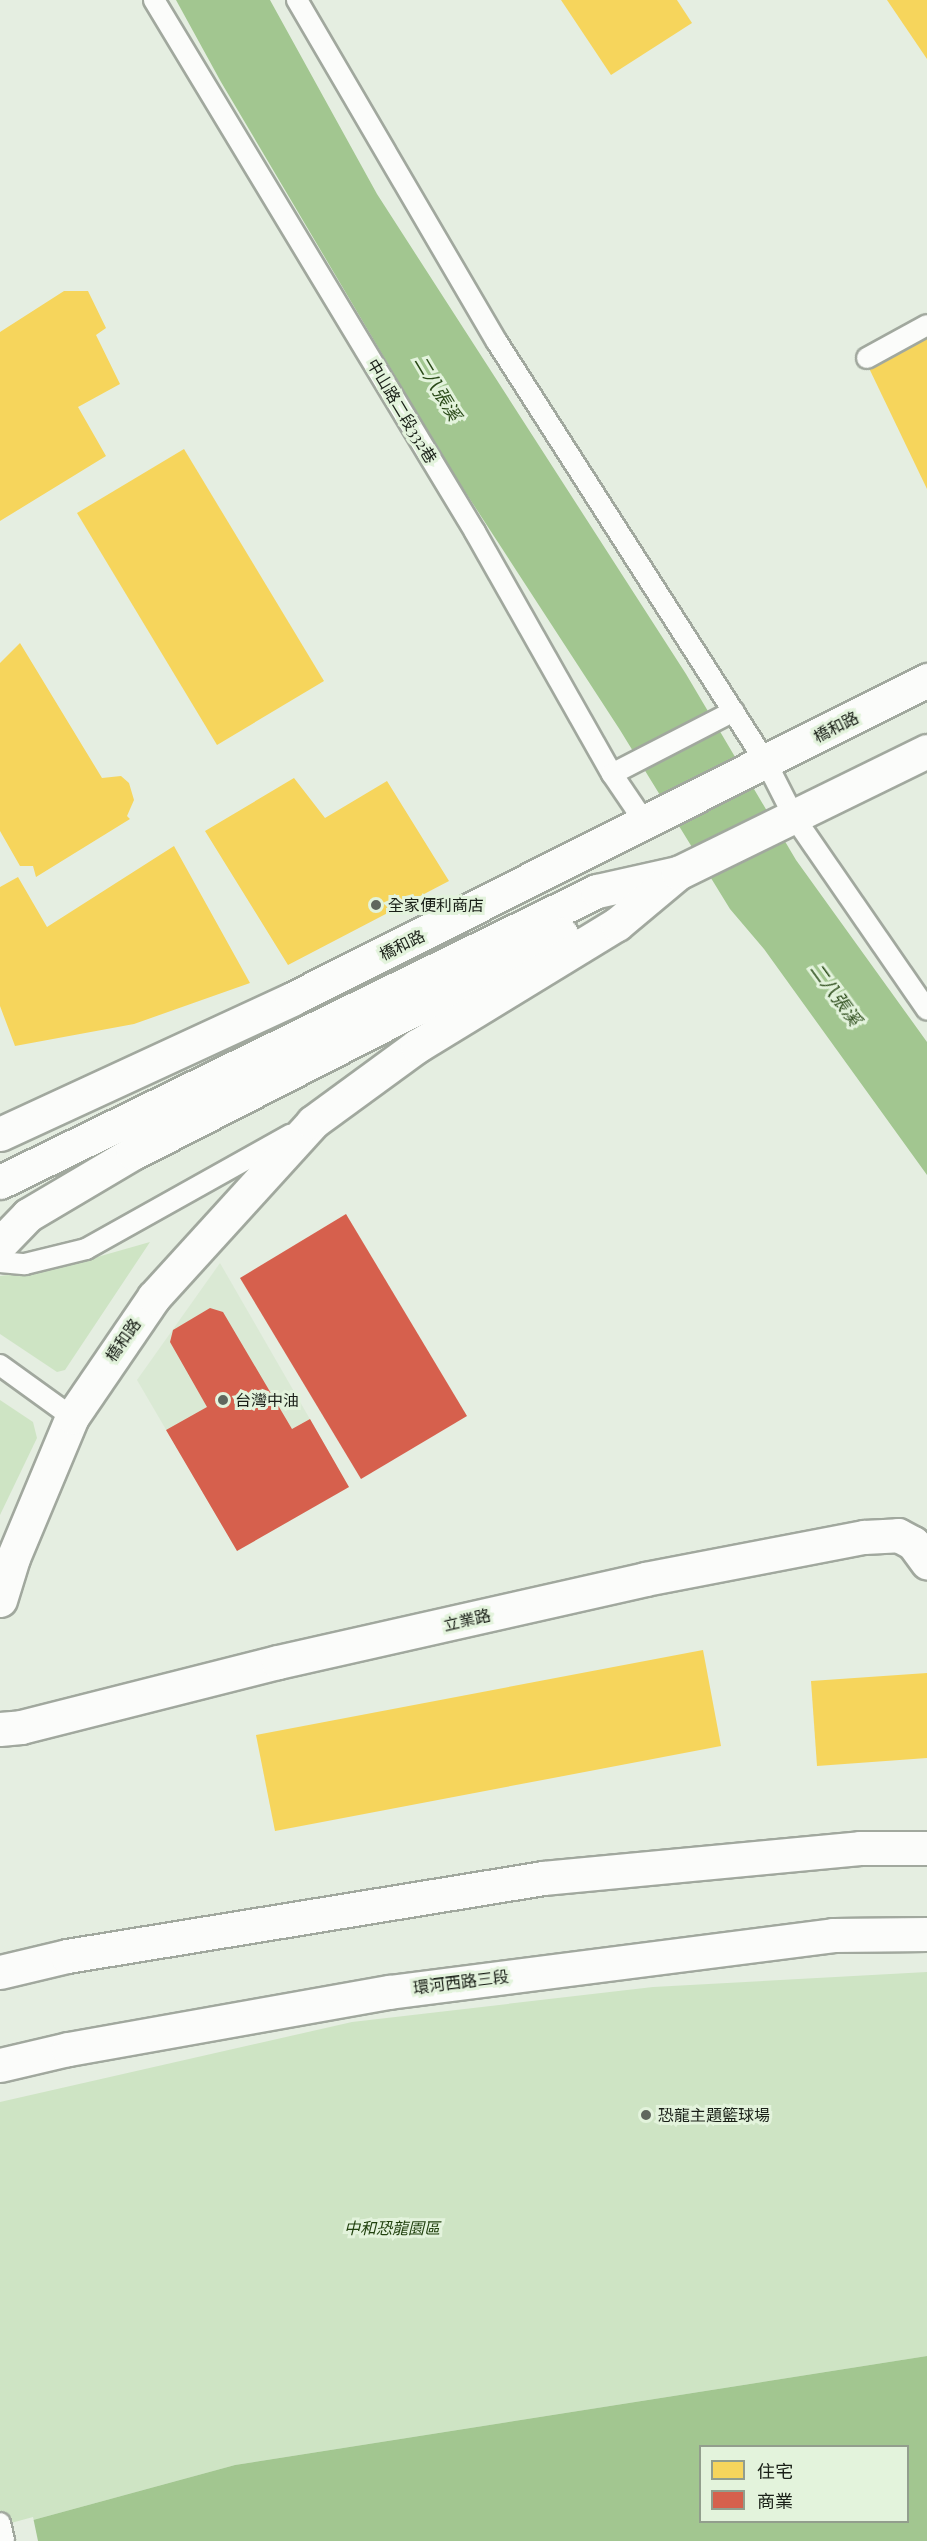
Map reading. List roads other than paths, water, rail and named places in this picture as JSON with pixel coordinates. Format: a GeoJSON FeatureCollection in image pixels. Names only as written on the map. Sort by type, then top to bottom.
{"type":"FeatureCollection","features":[{"type":"Feature","properties":{"kind":"street","name":"橋和路"},"geometry":{"type":"LineString","coordinates":[[0,1134],[292,999],[646,824],[927,680]]}},
{"type":"Feature","properties":{"kind":"street","name":"橋和路"},"geometry":{"type":"LineString","coordinates":[[0,1182],[597,891],[678,873],[927,751]]}},
{"type":"Feature","properties":{"kind":"street","name":"橋和路"},"geometry":{"type":"LineString","coordinates":[[0,1600],[13,1558],[72,1417],[154,1297],[313,1122],[417,1046],[617,924],[678,873]]}},
{"type":"Feature","properties":{"kind":"street"},"geometry":{"type":"LineString","coordinates":[[0,1244],[28,1215],[133,1153],[678,873]]}},
{"type":"Feature","properties":{"kind":"street","name":"立業路"},"geometry":{"type":"LineString","coordinates":[[0,1729],[21,1727],[278,1662],[645,1580],[864,1537],[898,1535],[913,1543],[927,1562]]}},
{"type":"Feature","properties":{"kind":"street"},"geometry":{"type":"LineString","coordinates":[[0,1972],[67,1956],[543,1878],[860,1848],[927,1848]]}},
{"type":"Feature","properties":{"kind":"street","name":"環河西路三段"},"geometry":{"type":"LineString","coordinates":[[0,2065],[68,2049],[389,1992],[833,1935],[927,1934]]}},
{"type":"Feature","properties":{"kind":"lane","name":"中山路二段332巷"},"geometry":{"type":"LineString","coordinates":[[154,0],[475,532],[612,774],[646,824]]}},
{"type":"Feature","properties":{"kind":"lane"},"geometry":{"type":"LineString","coordinates":[[297,0],[497,342],[766,762],[794,817],[927,1010]]}},
{"type":"Feature","properties":{"kind":"lane"},"geometry":{"type":"LineString","coordinates":[[867,358],[927,325]]}},
{"type":"Feature","properties":{"kind":"lane"},"geometry":{"type":"LineString","coordinates":[[612,774],[734,711]]}},
{"type":"Feature","properties":{"kind":"lane","name":"橋和路"},"geometry":{"type":"LineString","coordinates":[[0,1262],[25,1264],[86,1249],[313,1122]]}},
{"type":"Feature","properties":{"kind":"lane"},"geometry":{"type":"LineString","coordinates":[[0,1365],[72,1417]]}},
{"type":"Feature","properties":{"kind":"lane"},"geometry":{"type":"LineString","coordinates":[[0,2523],[4,2541]]}},
{"type":"Feature","properties":{"kind":"water","name":"二八張溪"},"geometry":{"type":"Polygon","coordinates":[[[176,0],[270,0],[377,194],[686,674],[796,860],[927,1042],[927,1175],[764,949],[730,909],[620,730],[449,467],[221,82],[176,0]]]}},
{"type":"Feature","properties":{"kind":"water"},"geometry":{"type":"Polygon","coordinates":[[[927,2356],[927,2541],[0,2541],[0,2529],[235,2465],[927,2356]]]}},
{"type":"Feature","properties":{"kind":"place","name":"全家便利商店"},"geometry":{"type":"Point","coordinates":[376,905]}},
{"type":"Feature","properties":{"kind":"place","name":"台灣中油"},"geometry":{"type":"Point","coordinates":[223,1400]}},
{"type":"Feature","properties":{"kind":"place","name":"恐龍主題籃球場"},"geometry":{"type":"Point","coordinates":[646,2115]}},
{"type":"Feature","properties":{"kind":"park label","name":"中和恐龍園區"},"geometry":{"type":"Point","coordinates":[392,2228]}}]}
